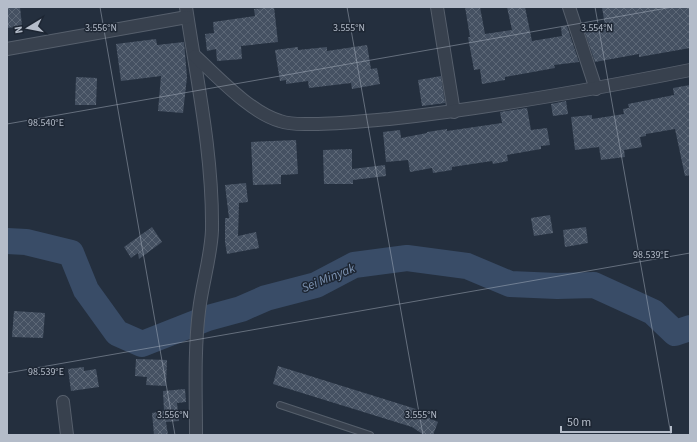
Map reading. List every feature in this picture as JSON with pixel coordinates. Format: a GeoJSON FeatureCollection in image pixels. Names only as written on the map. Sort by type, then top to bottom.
{"type":"FeatureCollection","features":[{"type":"Feature","properties":{"kind":"street"},"geometry":{"type":"LineString","coordinates":[[436,7],[454,112]]}},
{"type":"Feature","properties":{"kind":"street"},"geometry":{"type":"LineString","coordinates":[[569,7],[596,89]]}},
{"type":"Feature","properties":{"kind":"street"},"geometry":{"type":"LineString","coordinates":[[7,49],[187,12],[195,56],[209,166],[212,230],[199,310],[196,342],[196,435]]}},
{"type":"Feature","properties":{"kind":"street"},"geometry":{"type":"LineString","coordinates":[[195,56],[241,98],[264,114],[278,121],[291,124],[338,124],[454,112],[596,89],[690,70]]}},
{"type":"Feature","properties":{"kind":"street"},"geometry":{"type":"LineString","coordinates":[[63,402],[67,435]]}},
{"type":"Feature","properties":{"kind":"lane"},"geometry":{"type":"LineString","coordinates":[[280,405],[370,435]]}},
{"type":"Feature","properties":{"kind":"building"},"geometry":{"type":"Polygon","coordinates":[[[7,7],[20,7],[22,26],[7,28],[7,7]]]}},
{"type":"Feature","properties":{"kind":"building"},"geometry":{"type":"Polygon","coordinates":[[[274,7],[278,42],[241,46],[242,59],[217,61],[216,49],[207,51],[205,34],[214,33],[213,22],[255,16],[254,9],[274,7]]]}},
{"type":"Feature","properties":{"kind":"building"},"geometry":{"type":"Polygon","coordinates":[[[465,7],[480,7],[485,34],[512,30],[507,7],[525,7],[532,41],[562,36],[561,27],[567,26],[579,62],[554,65],[555,68],[505,77],[505,80],[482,84],[480,69],[474,70],[468,37],[470,37],[465,7]]]}},
{"type":"Feature","properties":{"kind":"building"},"geometry":{"type":"Polygon","coordinates":[[[602,7],[690,7],[690,48],[639,57],[639,54],[595,62],[584,30],[605,26],[602,7]]]}},
{"type":"Feature","properties":{"kind":"building"},"geometry":{"type":"Polygon","coordinates":[[[156,39],[157,45],[184,42],[187,77],[183,113],[158,111],[161,76],[121,81],[116,44],[156,39]]]}},
{"type":"Feature","properties":{"kind":"building"},"geometry":{"type":"Polygon","coordinates":[[[367,45],[371,69],[377,68],[380,84],[352,89],[351,83],[309,88],[308,81],[286,84],[286,80],[280,81],[275,50],[298,47],[298,50],[327,47],[327,51],[367,45]]]}},
{"type":"Feature","properties":{"kind":"building"},"geometry":{"type":"Polygon","coordinates":[[[441,76],[445,103],[422,106],[418,80],[441,76]]]}},
{"type":"Feature","properties":{"kind":"building"},"geometry":{"type":"Polygon","coordinates":[[[76,77],[97,78],[96,105],[75,105],[76,77]]]}},
{"type":"Feature","properties":{"kind":"building"},"geometry":{"type":"Polygon","coordinates":[[[690,85],[690,175],[685,176],[675,129],[646,134],[646,136],[640,137],[642,147],[624,150],[625,157],[601,160],[599,147],[575,150],[571,117],[592,115],[592,119],[624,114],[623,109],[629,108],[628,104],[674,95],[673,88],[690,85]]]}},
{"type":"Feature","properties":{"kind":"building"},"geometry":{"type":"Polygon","coordinates":[[[566,101],[568,114],[553,116],[551,104],[566,101]]]}},
{"type":"Feature","properties":{"kind":"building"},"geometry":{"type":"Polygon","coordinates":[[[527,108],[531,130],[547,128],[550,145],[541,146],[541,149],[507,155],[508,161],[493,164],[492,161],[452,167],[452,170],[433,173],[432,168],[410,172],[408,160],[386,162],[383,132],[400,130],[401,138],[447,129],[447,131],[502,123],[500,112],[527,108]]]}},
{"type":"Feature","properties":{"kind":"building"},"geometry":{"type":"Polygon","coordinates":[[[296,140],[298,174],[281,175],[281,184],[253,185],[251,142],[296,140]]]}},
{"type":"Feature","properties":{"kind":"building"},"geometry":{"type":"Polygon","coordinates":[[[352,149],[352,169],[385,165],[386,176],[353,180],[353,184],[324,184],[323,150],[352,149]]]}},
{"type":"Feature","properties":{"kind":"building"},"geometry":{"type":"Polygon","coordinates":[[[246,183],[248,202],[239,203],[238,236],[256,232],[259,248],[227,254],[225,242],[225,218],[229,218],[225,185],[246,183]]]}},
{"type":"Feature","properties":{"kind":"building"},"geometry":{"type":"Polygon","coordinates":[[[550,215],[553,233],[534,236],[531,218],[550,215]]]}},
{"type":"Feature","properties":{"kind":"building"},"geometry":{"type":"Polygon","coordinates":[[[152,227],[162,242],[139,259],[138,253],[131,258],[124,247],[152,227]]]}},
{"type":"Feature","properties":{"kind":"building"},"geometry":{"type":"Polygon","coordinates":[[[586,227],[588,243],[565,247],[563,230],[586,227]]]}},
{"type":"Feature","properties":{"kind":"building"},"geometry":{"type":"Polygon","coordinates":[[[14,311],[45,313],[43,338],[12,337],[14,311]]]}},
{"type":"Feature","properties":{"kind":"building"},"geometry":{"type":"Polygon","coordinates":[[[136,359],[167,360],[166,386],[146,385],[147,377],[135,376],[136,359]]]}},
{"type":"Feature","properties":{"kind":"building"},"geometry":{"type":"Polygon","coordinates":[[[278,366],[416,409],[427,417],[438,422],[433,435],[424,435],[412,427],[273,384],[278,366]]]}},
{"type":"Feature","properties":{"kind":"building"},"geometry":{"type":"Polygon","coordinates":[[[84,367],[84,371],[96,369],[99,387],[71,391],[68,369],[84,367]]]}},
{"type":"Feature","properties":{"kind":"building"},"geometry":{"type":"Polygon","coordinates":[[[185,389],[186,402],[177,403],[179,421],[166,422],[168,435],[154,435],[152,413],[164,411],[163,391],[185,389]]]}},
{"type":"Feature","properties":{"kind":"waterway","name":"Sei Minyak"},"geometry":{"type":"LineString","coordinates":[[7,241],[26,242],[71,253],[86,290],[117,333],[142,344],[208,318],[241,309],[266,298],[316,285],[354,265],[407,258],[467,266],[510,284],[557,286],[594,285],[653,312],[675,333],[690,328]]}}]}
